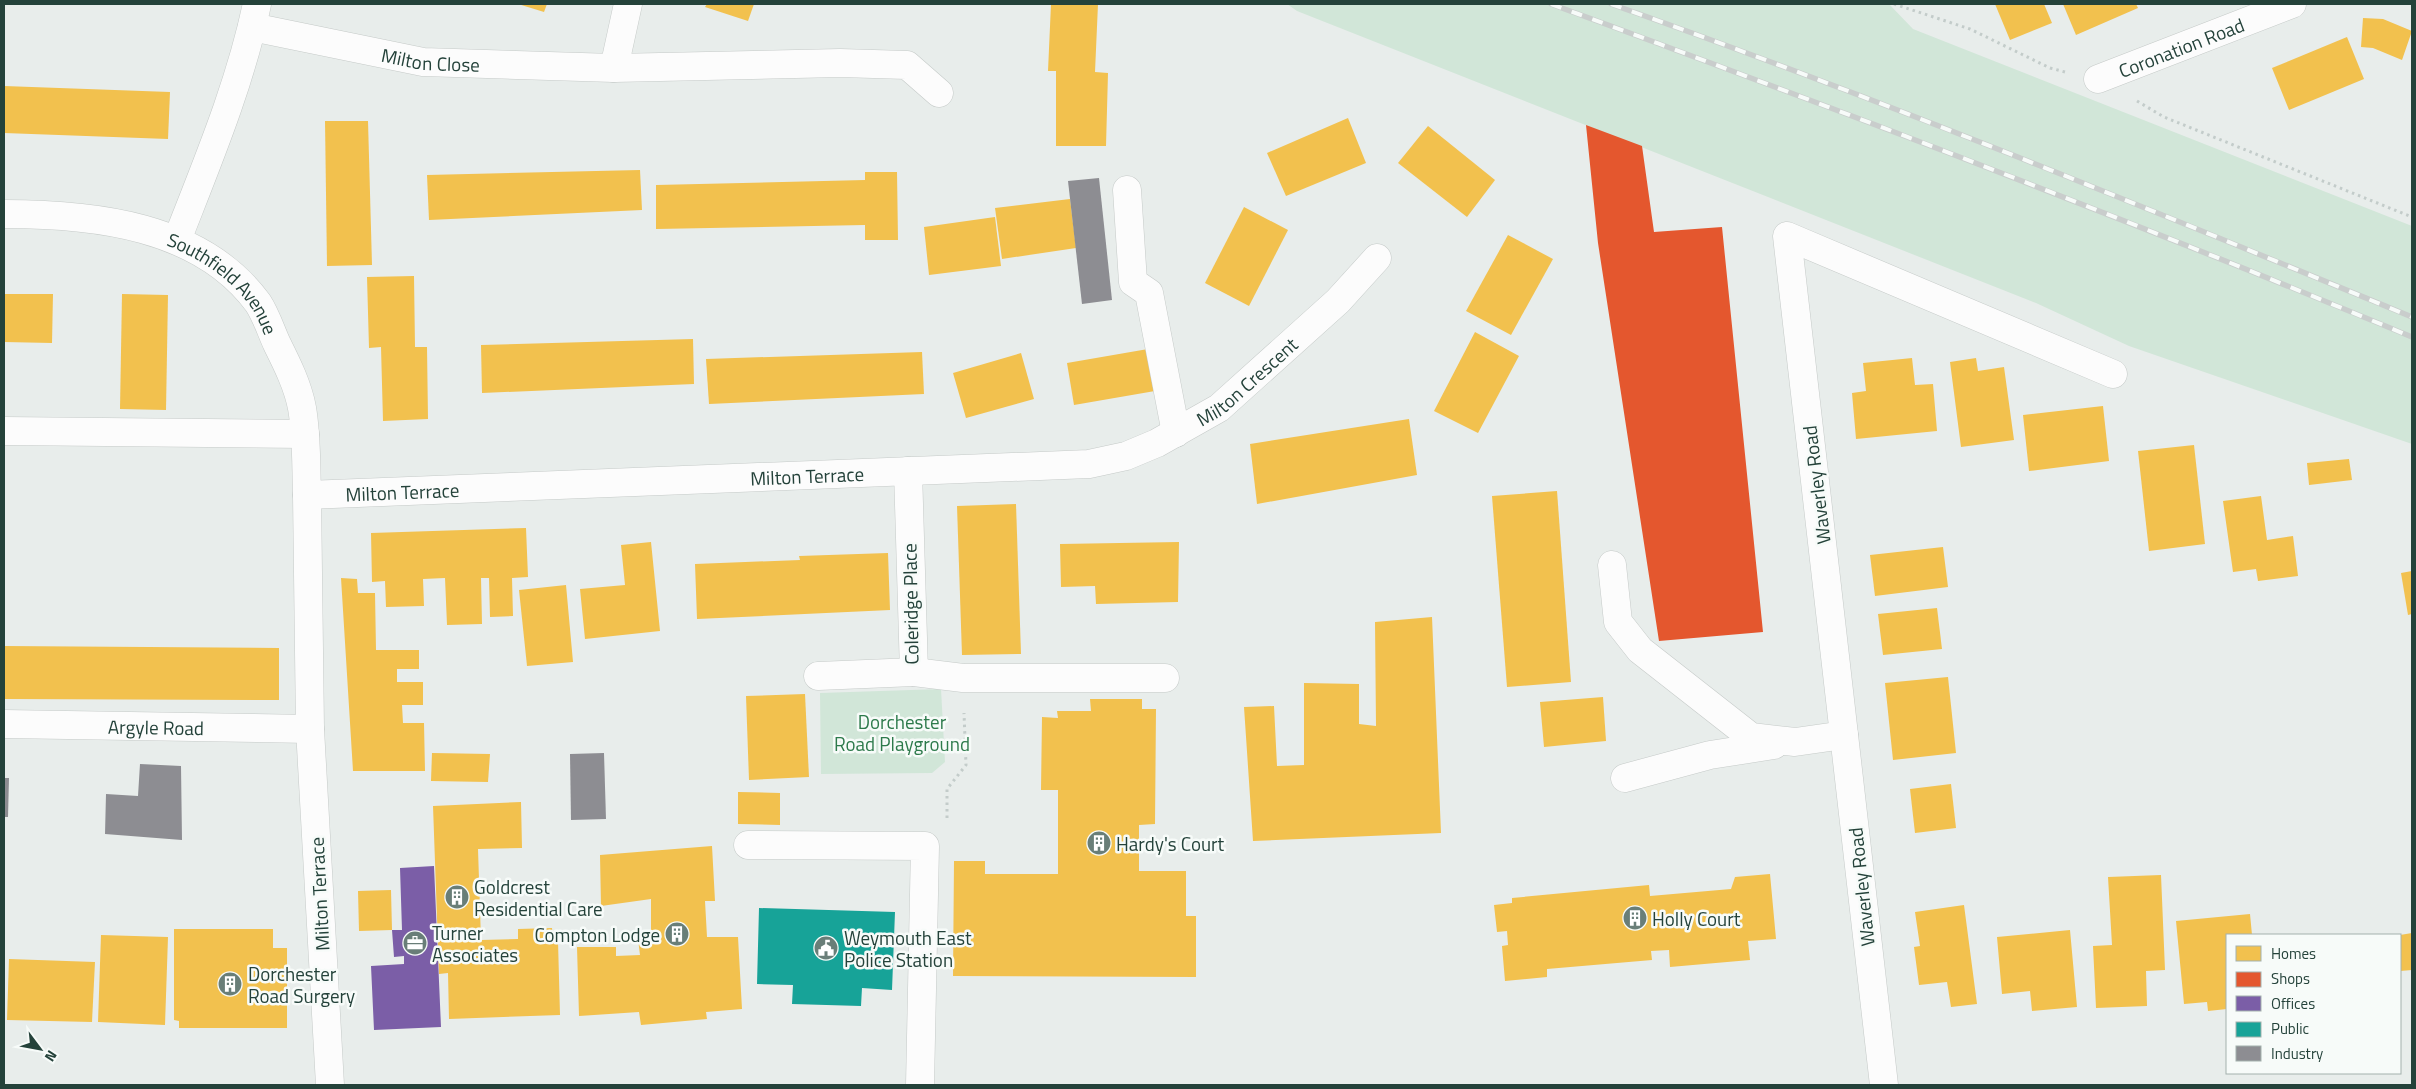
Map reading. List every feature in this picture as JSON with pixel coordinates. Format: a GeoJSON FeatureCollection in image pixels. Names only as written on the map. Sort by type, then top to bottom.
{"type":"FeatureCollection","features":[{"type":"Feature","properties":{"kind":"street"},"geometry":{"type":"LineString","coordinates":[[614,68],[628,4]]}},
{"type":"Feature","properties":{"kind":"street","name":"Coronation Road"},"geometry":{"type":"LineString","coordinates":[[2098,79],[2292,4]]}},
{"type":"Feature","properties":{"kind":"street","name":"Milton Close"},"geometry":{"type":"LineString","coordinates":[[177,240],[216,139],[255,15],[422,62],[614,68],[840,63],[907,65],[939,93]]}},
{"type":"Feature","properties":{"kind":"street"},"geometry":{"type":"LineString","coordinates":[[1127,190],[1132,282],[1149,293],[1176,432]]}},
{"type":"Feature","properties":{"kind":"street","name":"Southfield Avenue"},"geometry":{"type":"LineString","coordinates":[[4,214],[47,214],[123,224],[177,240],[224,267],[258,304],[290,370],[302,405],[307,495]]}},
{"type":"Feature","properties":{"kind":"street","name":"Waverley Road"},"geometry":{"type":"LineString","coordinates":[[1884,1085],[1787,236],[2113,374]]}},
{"type":"Feature","properties":{"kind":"street","name":"Milton Crescent"},"geometry":{"type":"LineString","coordinates":[[1089,464],[1126,456],[1176,432],[1219,408],[1338,301],[1377,258]]}},
{"type":"Feature","properties":{"kind":"street"},"geometry":{"type":"LineString","coordinates":[[4,432],[305,434]]}},
{"type":"Feature","properties":{"kind":"street","name":"Milton Terrace"},"geometry":{"type":"LineString","coordinates":[[330,1085],[310,729],[307,495],[1089,464]]}},
{"type":"Feature","properties":{"kind":"street","name":"Coleridge Place"},"geometry":{"type":"LineString","coordinates":[[818,676],[914,672],[908,471]]}},
{"type":"Feature","properties":{"kind":"street"},"geometry":{"type":"LineString","coordinates":[[1612,565],[1618,622],[1640,650],[1751,737],[1795,742]]}},
{"type":"Feature","properties":{"kind":"street"},"geometry":{"type":"LineString","coordinates":[[914,672],[963,678],[1165,678]]}},
{"type":"Feature","properties":{"kind":"street","name":"Argyle Road"},"geometry":{"type":"LineString","coordinates":[[4,724],[310,729]]}},
{"type":"Feature","properties":{"kind":"street"},"geometry":{"type":"LineString","coordinates":[[1625,778],[1710,755],[1844,735]]}},
{"type":"Feature","properties":{"kind":"street"},"geometry":{"type":"LineString","coordinates":[[748,845],[925,846],[920,1085]]}},
{"type":"Feature","properties":{"kind":"path"},"geometry":{"type":"LineString","coordinates":[[1894,4],[1970,29],[2050,68],[2098,79],[2164,117],[2412,217]]}},
{"type":"Feature","properties":{"kind":"green space"},"geometry":{"type":"Polygon","coordinates":[[[1287,4],[1889,4],[1913,29],[2412,226],[2412,444],[2129,346],[2036,303],[1297,11],[1287,4]]]}},
{"type":"Feature","properties":{"kind":"green space","name":"Dorchester Road Playground"},"geometry":{"type":"Polygon","coordinates":[[[941,689],[945,762],[932,773],[821,774],[820,693],[941,689]]]}},
{"type":"Feature","properties":{"kind":"building: Homes"},"geometry":{"type":"Polygon","coordinates":[[[518,4],[547,4],[544,12],[518,4]]]}},
{"type":"Feature","properties":{"kind":"building: Homes"},"geometry":{"type":"Polygon","coordinates":[[[707,4],[754,4],[748,21],[705,7],[707,4]]]}},
{"type":"Feature","properties":{"kind":"building: Homes"},"geometry":{"type":"Polygon","coordinates":[[[1051,4],[1098,4],[1095,72],[1108,73],[1106,146],[1056,146],[1056,71],[1048,71],[1051,4]]]}},
{"type":"Feature","properties":{"kind":"building: Homes"},"geometry":{"type":"Polygon","coordinates":[[[1995,4],[2044,4],[2052,23],[2010,40],[1995,4]]]}},
{"type":"Feature","properties":{"kind":"building: Homes"},"geometry":{"type":"Polygon","coordinates":[[[2063,4],[2136,4],[2138,8],[2076,35],[2063,4]]]}},
{"type":"Feature","properties":{"kind":"building: Homes"},"geometry":{"type":"Polygon","coordinates":[[[2363,18],[2383,19],[2412,31],[2402,60],[2373,48],[2361,47],[2363,18]]]}},
{"type":"Feature","properties":{"kind":"building: Homes"},"geometry":{"type":"Polygon","coordinates":[[[2347,37],[2364,79],[2289,110],[2272,68],[2347,37]]]}},
{"type":"Feature","properties":{"kind":"building: Homes"},"geometry":{"type":"Polygon","coordinates":[[[4,86],[170,92],[168,139],[4,133],[4,86]]]}},
{"type":"Feature","properties":{"kind":"building: Homes"},"geometry":{"type":"Polygon","coordinates":[[[1348,118],[1366,163],[1286,196],[1267,153],[1348,118]]]}},
{"type":"Feature","properties":{"kind":"building: Homes"},"geometry":{"type":"Polygon","coordinates":[[[325,121],[368,121],[372,265],[327,266],[325,121]]]}},
{"type":"Feature","properties":{"kind":"building: Homes"},"geometry":{"type":"Polygon","coordinates":[[[1428,126],[1495,180],[1467,217],[1398,163],[1428,126]]]}},
{"type":"Feature","properties":{"kind":"building: Homes"},"geometry":{"type":"Polygon","coordinates":[[[640,170],[642,210],[429,220],[427,175],[640,170]]]}},
{"type":"Feature","properties":{"kind":"building: Homes"},"geometry":{"type":"Polygon","coordinates":[[[865,172],[897,172],[898,240],[865,240],[865,225],[656,229],[656,185],[865,180],[865,172]]]}},
{"type":"Feature","properties":{"kind":"building: Homes"},"geometry":{"type":"Polygon","coordinates":[[[1070,199],[1076,248],[1002,259],[995,208],[1070,199]]]}},
{"type":"Feature","properties":{"kind":"building: Homes"},"geometry":{"type":"Polygon","coordinates":[[[1244,207],[1288,230],[1249,306],[1205,283],[1244,207]]]}},
{"type":"Feature","properties":{"kind":"building: Homes"},"geometry":{"type":"Polygon","coordinates":[[[995,217],[1001,266],[929,275],[924,227],[995,217]]]}},
{"type":"Feature","properties":{"kind":"building: Homes"},"geometry":{"type":"Polygon","coordinates":[[[1508,235],[1553,259],[1511,335],[1466,311],[1508,235]]]}},
{"type":"Feature","properties":{"kind":"building: Homes"},"geometry":{"type":"Polygon","coordinates":[[[414,276],[415,347],[427,347],[428,419],[383,421],[381,347],[369,348],[367,277],[414,276]]]}},
{"type":"Feature","properties":{"kind":"building: Homes"},"geometry":{"type":"Polygon","coordinates":[[[4,294],[53,294],[52,343],[4,342],[4,294]]]}},
{"type":"Feature","properties":{"kind":"building: Homes"},"geometry":{"type":"Polygon","coordinates":[[[122,294],[168,295],[166,410],[120,409],[122,294]]]}},
{"type":"Feature","properties":{"kind":"building: Homes"},"geometry":{"type":"Polygon","coordinates":[[[1475,332],[1519,356],[1478,433],[1434,411],[1475,332]]]}},
{"type":"Feature","properties":{"kind":"building: Homes"},"geometry":{"type":"Polygon","coordinates":[[[693,339],[694,384],[482,393],[481,345],[693,339]]]}},
{"type":"Feature","properties":{"kind":"building: Homes"},"geometry":{"type":"Polygon","coordinates":[[[1148,349],[1155,391],[1074,405],[1067,363],[1148,349]]]}},
{"type":"Feature","properties":{"kind":"building: Homes"},"geometry":{"type":"Polygon","coordinates":[[[922,352],[924,394],[709,404],[706,359],[922,352]]]}},
{"type":"Feature","properties":{"kind":"building: Homes"},"geometry":{"type":"Polygon","coordinates":[[[1021,353],[1034,399],[966,418],[953,373],[1021,353]]]}},
{"type":"Feature","properties":{"kind":"building: Homes"},"geometry":{"type":"Polygon","coordinates":[[[1912,358],[1915,385],[1933,384],[1937,431],[1856,439],[1852,393],[1866,391],[1863,363],[1912,358]]]}},
{"type":"Feature","properties":{"kind":"building: Homes"},"geometry":{"type":"Polygon","coordinates":[[[1976,358],[1978,371],[2004,367],[2014,440],[1961,447],[1950,362],[1976,358]]]}},
{"type":"Feature","properties":{"kind":"building: Homes"},"geometry":{"type":"Polygon","coordinates":[[[2103,406],[2109,461],[2029,471],[2023,415],[2103,406]]]}},
{"type":"Feature","properties":{"kind":"building: Homes"},"geometry":{"type":"Polygon","coordinates":[[[1409,419],[1417,475],[1257,504],[1250,444],[1409,419]]]}},
{"type":"Feature","properties":{"kind":"building: Homes"},"geometry":{"type":"Polygon","coordinates":[[[2194,445],[2205,544],[2149,551],[2138,451],[2194,445]]]}},
{"type":"Feature","properties":{"kind":"building: Homes"},"geometry":{"type":"Polygon","coordinates":[[[2349,459],[2352,480],[2309,485],[2307,463],[2349,459]]]}},
{"type":"Feature","properties":{"kind":"building: Homes"},"geometry":{"type":"Polygon","coordinates":[[[1557,491],[1571,682],[1507,687],[1492,496],[1557,491]]]}},
{"type":"Feature","properties":{"kind":"building: Homes"},"geometry":{"type":"Polygon","coordinates":[[[2261,496],[2267,540],[2293,536],[2298,576],[2258,581],[2256,569],[2233,572],[2223,501],[2261,496]]]}},
{"type":"Feature","properties":{"kind":"building: Homes"},"geometry":{"type":"Polygon","coordinates":[[[1016,504],[1021,654],[962,655],[957,506],[1016,504]]]}},
{"type":"Feature","properties":{"kind":"building: Homes"},"geometry":{"type":"Polygon","coordinates":[[[526,528],[528,577],[512,578],[513,616],[490,617],[489,578],[481,578],[482,624],[447,625],[445,578],[423,579],[424,606],[386,607],[385,581],[372,582],[371,533],[526,528]]]}},
{"type":"Feature","properties":{"kind":"building: Homes"},"geometry":{"type":"Polygon","coordinates":[[[651,542],[660,631],[585,639],[580,589],[625,585],[621,545],[651,542]]]}},
{"type":"Feature","properties":{"kind":"building: Homes"},"geometry":{"type":"Polygon","coordinates":[[[1179,542],[1178,602],[1096,604],[1095,586],[1061,587],[1060,544],[1179,542]]]}},
{"type":"Feature","properties":{"kind":"building: Homes"},"geometry":{"type":"Polygon","coordinates":[[[1943,547],[1948,587],[1875,596],[1870,555],[1943,547]]]}},
{"type":"Feature","properties":{"kind":"building: Homes"},"geometry":{"type":"Polygon","coordinates":[[[888,553],[890,610],[697,619],[695,564],[800,560],[799,556],[888,553]]]}},
{"type":"Feature","properties":{"kind":"building: Homes"},"geometry":{"type":"Polygon","coordinates":[[[2412,571],[2412,614],[2408,615],[2401,573],[2412,571]]]}},
{"type":"Feature","properties":{"kind":"building: Homes"},"geometry":{"type":"Polygon","coordinates":[[[341,578],[357,579],[358,593],[375,593],[376,650],[419,650],[419,669],[397,669],[397,682],[423,682],[423,705],[402,705],[403,723],[424,723],[425,771],[353,771],[341,578]]]}},
{"type":"Feature","properties":{"kind":"building: Homes"},"geometry":{"type":"Polygon","coordinates":[[[566,585],[573,662],[527,666],[519,590],[566,585]]]}},
{"type":"Feature","properties":{"kind":"building: Homes"},"geometry":{"type":"Polygon","coordinates":[[[1937,608],[1942,649],[1883,655],[1878,614],[1937,608]]]}},
{"type":"Feature","properties":{"kind":"building: Homes"},"geometry":{"type":"Polygon","coordinates":[[[1432,617],[1441,833],[1253,841],[1244,707],[1274,706],[1277,766],[1304,765],[1304,683],[1359,684],[1359,724],[1376,726],[1375,622],[1432,617]]]}},
{"type":"Feature","properties":{"kind":"building: Homes"},"geometry":{"type":"Polygon","coordinates":[[[4,646],[279,648],[279,700],[4,699],[4,646]]]}},
{"type":"Feature","properties":{"kind":"building: Homes"},"geometry":{"type":"Polygon","coordinates":[[[1948,677],[1956,753],[1893,760],[1885,683],[1948,677]]]}},
{"type":"Feature","properties":{"kind":"building: Homes"},"geometry":{"type":"Polygon","coordinates":[[[805,694],[809,777],[749,780],[746,696],[805,694]]]}},
{"type":"Feature","properties":{"kind":"building: Homes"},"geometry":{"type":"Polygon","coordinates":[[[1603,697],[1606,741],[1544,747],[1540,702],[1603,697]]]}},
{"type":"Feature","properties":{"kind":"building: Homes","name":"Hardy's Court"},"geometry":{"type":"Polygon","coordinates":[[[1090,699],[1142,699],[1142,709],[1156,709],[1155,824],[1139,825],[1139,871],[1186,871],[1186,916],[1196,916],[1196,977],[953,976],[954,861],[985,861],[985,874],[1058,874],[1058,790],[1041,790],[1042,717],[1058,718],[1057,711],[1091,711],[1090,699]]]}},
{"type":"Feature","properties":{"kind":"building: Homes"},"geometry":{"type":"Polygon","coordinates":[[[432,753],[490,754],[488,782],[431,781],[432,753]]]}},
{"type":"Feature","properties":{"kind":"building: Homes"},"geometry":{"type":"Polygon","coordinates":[[[1951,784],[1956,828],[1915,833],[1910,789],[1951,784]]]}},
{"type":"Feature","properties":{"kind":"building: Homes"},"geometry":{"type":"Polygon","coordinates":[[[738,792],[780,793],[780,825],[738,824],[738,792]]]}},
{"type":"Feature","properties":{"kind":"building: Homes","name":"Goldcrest Residential Care"},"geometry":{"type":"Polygon","coordinates":[[[521,802],[522,848],[478,849],[481,940],[518,939],[518,929],[552,928],[553,941],[558,941],[560,1015],[449,1019],[448,973],[439,974],[433,806],[521,802]]]}},
{"type":"Feature","properties":{"kind":"building: Homes","name":"Compton Lodge"},"geometry":{"type":"Polygon","coordinates":[[[712,846],[715,901],[705,901],[707,937],[738,937],[742,1009],[706,1012],[707,1019],[641,1025],[639,1012],[579,1016],[577,947],[616,947],[616,956],[640,955],[638,939],[651,931],[651,899],[601,906],[600,855],[712,846]]]}},
{"type":"Feature","properties":{"kind":"building: Homes","name":"Holly Court"},"geometry":{"type":"Polygon","coordinates":[[[1770,874],[1776,939],[1748,941],[1750,960],[1670,967],[1669,950],[1651,951],[1652,960],[1547,969],[1547,977],[1505,981],[1502,946],[1508,945],[1507,931],[1497,932],[1494,905],[1512,903],[1512,898],[1649,885],[1650,896],[1731,889],[1735,877],[1770,874]]]}},
{"type":"Feature","properties":{"kind":"building: Homes"},"geometry":{"type":"Polygon","coordinates":[[[2161,875],[2165,970],[2146,971],[2147,1006],[2096,1008],[2093,946],[2112,945],[2108,877],[2161,875]]]}},
{"type":"Feature","properties":{"kind":"building: Homes"},"geometry":{"type":"Polygon","coordinates":[[[391,890],[392,930],[359,931],[358,891],[391,890]]]}},
{"type":"Feature","properties":{"kind":"building: Homes"},"geometry":{"type":"Polygon","coordinates":[[[1964,905],[1977,1004],[1951,1007],[1947,982],[1919,985],[1914,947],[1920,946],[1915,912],[1964,905]]]}},
{"type":"Feature","properties":{"kind":"building: Homes"},"geometry":{"type":"Polygon","coordinates":[[[2250,914],[2252,934],[2226,934],[2226,1009],[2208,1011],[2207,1002],[2184,1004],[2176,921],[2250,914]]]}},
{"type":"Feature","properties":{"kind":"building: Homes","name":"Dorchester Road Surgery"},"geometry":{"type":"Polygon","coordinates":[[[174,929],[273,929],[273,948],[287,948],[287,1028],[179,1028],[179,1021],[174,1020],[174,929]]]}},
{"type":"Feature","properties":{"kind":"building: Homes"},"geometry":{"type":"Polygon","coordinates":[[[2070,930],[2077,1007],[2032,1011],[2030,991],[2002,994],[1997,937],[2070,930]]]}},
{"type":"Feature","properties":{"kind":"building: Homes"},"geometry":{"type":"Polygon","coordinates":[[[2412,933],[2412,970],[2401,971],[2401,935],[2412,933]]]}},
{"type":"Feature","properties":{"kind":"building: Homes"},"geometry":{"type":"Polygon","coordinates":[[[101,935],[168,937],[165,1025],[98,1022],[101,935]]]}},
{"type":"Feature","properties":{"kind":"building: Homes"},"geometry":{"type":"Polygon","coordinates":[[[9,959],[95,962],[92,1022],[7,1020],[9,959]]]}},
{"type":"Feature","properties":{"kind":"building: Shops"},"geometry":{"type":"Polygon","coordinates":[[[1586,125],[1642,146],[1654,232],[1722,227],[1763,632],[1659,641],[1598,243],[1586,125]]]}},
{"type":"Feature","properties":{"kind":"building: Offices","name":"Turner Associates"},"geometry":{"type":"Polygon","coordinates":[[[434,866],[441,1027],[374,1030],[371,966],[404,964],[404,956],[394,957],[392,930],[402,930],[400,868],[434,866]]]}},
{"type":"Feature","properties":{"kind":"building: Public","name":"Weymouth East Police Station"},"geometry":{"type":"Polygon","coordinates":[[[759,908],[895,912],[892,990],[862,988],[861,1006],[792,1004],[793,985],[757,984],[759,908]]]}},
{"type":"Feature","properties":{"kind":"building: Industry"},"geometry":{"type":"Polygon","coordinates":[[[1099,178],[1112,300],[1082,304],[1068,181],[1099,178]]]}},
{"type":"Feature","properties":{"kind":"building: Industry"},"geometry":{"type":"Polygon","coordinates":[[[604,753],[606,819],[571,820],[570,754],[604,753]]]}},
{"type":"Feature","properties":{"kind":"building: Industry"},"geometry":{"type":"Polygon","coordinates":[[[140,764],[181,766],[182,840],[105,834],[106,794],[138,796],[140,764]]]}},
{"type":"Feature","properties":{"kind":"building: Industry"},"geometry":{"type":"Polygon","coordinates":[[[4,778],[9,778],[8,817],[4,817],[4,778]]]}},
{"type":"Feature","properties":{"kind":"railway"},"geometry":{"type":"LineString","coordinates":[[1551,4],[1983,166],[2198,250],[2412,337]]}},
{"type":"Feature","properties":{"kind":"railway"},"geometry":{"type":"LineString","coordinates":[[1611,4],[1913,116],[2412,317]]}},
{"type":"Feature","properties":{"kind":"place","name":"Hardy's Court"},"geometry":{"type":"Point","coordinates":[1099,843]}},
{"type":"Feature","properties":{"kind":"place","name":"Goldcrest Residential Care"},"geometry":{"type":"Point","coordinates":[457,897]}},
{"type":"Feature","properties":{"kind":"place","name":"Holly Court"},"geometry":{"type":"Point","coordinates":[1635,918]}},
{"type":"Feature","properties":{"kind":"place","name":"Compton Lodge"},"geometry":{"type":"Point","coordinates":[677,934]}},
{"type":"Feature","properties":{"kind":"place","name":"Turner Associates"},"geometry":{"type":"Point","coordinates":[415,943]}},
{"type":"Feature","properties":{"kind":"place","name":"Weymouth East Police Station"},"geometry":{"type":"Point","coordinates":[826,948]}},
{"type":"Feature","properties":{"kind":"place","name":"Dorchester Road Surgery"},"geometry":{"type":"Point","coordinates":[230,984]}}]}
